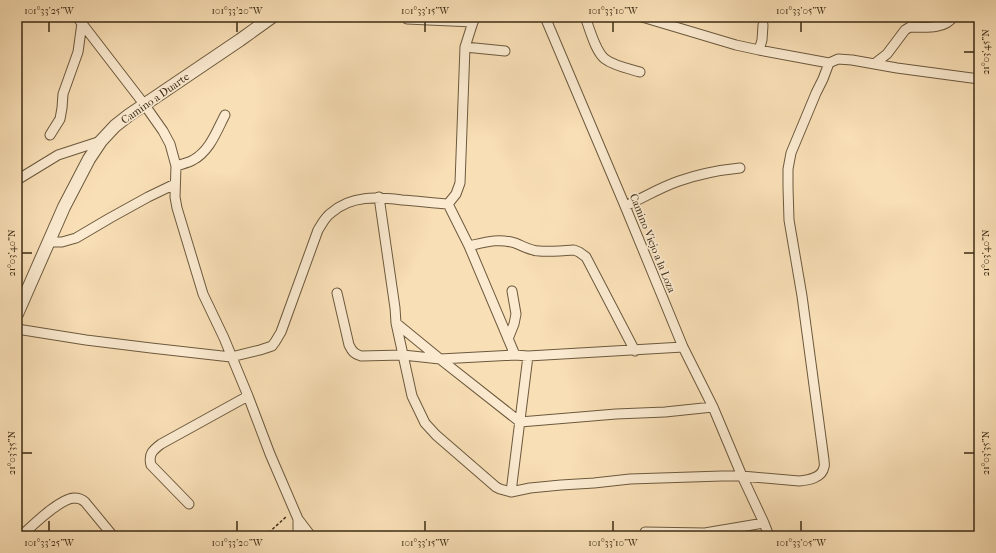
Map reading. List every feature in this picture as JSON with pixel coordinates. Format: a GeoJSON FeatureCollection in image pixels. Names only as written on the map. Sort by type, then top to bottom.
{"type":"FeatureCollection","features":[{"type":"Feature","properties":{"kind":"street","name":"Camino a Duarte"},"geometry":{"type":"LineString","coordinates":[[17,314],[64,207],[89,158],[101,141],[115,126],[144,104],[272,17]]}},
{"type":"Feature","properties":{"kind":"street","name":"Camino Viejo a la Loza"},"geometry":{"type":"LineString","coordinates":[[545,17],[683,347],[713,407],[769,536]]}},
{"type":"Feature","properties":{"kind":"street"},"geometry":{"type":"LineString","coordinates":[[585,17],[599,52],[605,59],[640,72]]}},
{"type":"Feature","properties":{"kind":"street"},"geometry":{"type":"LineString","coordinates":[[642,17],[736,45],[829,63],[842,59],[979,79]]}},
{"type":"Feature","properties":{"kind":"street"},"geometry":{"type":"LineString","coordinates":[[874,64],[887,54],[907,28],[939,26],[949,22],[952,17]]}},
{"type":"Feature","properties":{"kind":"street"},"geometry":{"type":"LineString","coordinates":[[407,19],[474,20],[464,47],[460,183],[456,194],[448,204]]}},
{"type":"Feature","properties":{"kind":"street"},"geometry":{"type":"LineString","coordinates":[[79,20],[144,104],[163,131],[170,144],[176,166],[175,184],[177,208],[203,294],[224,338],[270,454],[295,510],[298,519],[298,536]]}},
{"type":"Feature","properties":{"kind":"street"},"geometry":{"type":"LineString","coordinates":[[50,135],[60,119],[62,94],[78,52],[79,20]]}},
{"type":"Feature","properties":{"kind":"street"},"geometry":{"type":"LineString","coordinates":[[759,50],[762,40],[763,25]]}},
{"type":"Feature","properties":{"kind":"street"},"geometry":{"type":"LineString","coordinates":[[464,47],[505,52]]}},
{"type":"Feature","properties":{"kind":"street"},"geometry":{"type":"LineString","coordinates":[[378,198],[396,323],[412,396],[425,423],[436,435],[496,487],[511,492],[530,488],[630,479],[742,476],[799,481],[815,478],[824,468],[824,460],[802,296],[789,220],[788,169],[791,153],[829,63]]}},
{"type":"Feature","properties":{"kind":"street"},"geometry":{"type":"LineString","coordinates":[[176,166],[194,160],[202,154],[210,144],[226,115]]}},
{"type":"Feature","properties":{"kind":"street"},"geometry":{"type":"LineString","coordinates":[[17,180],[58,155],[101,141]]}},
{"type":"Feature","properties":{"kind":"street"},"geometry":{"type":"LineString","coordinates":[[625,206],[665,186],[679,181],[725,169],[740,168]]}},
{"type":"Feature","properties":{"kind":"street"},"geometry":{"type":"LineString","coordinates":[[49,242],[62,242],[76,238],[175,184]]}},
{"type":"Feature","properties":{"kind":"street"},"geometry":{"type":"LineString","coordinates":[[17,329],[86,340],[231,357],[260,350],[272,346],[281,332],[318,230],[331,212],[350,201],[364,198],[448,204]]}},
{"type":"Feature","properties":{"kind":"street"},"geometry":{"type":"LineString","coordinates":[[448,204],[469,246],[515,355]]}},
{"type":"Feature","properties":{"kind":"street"},"geometry":{"type":"LineString","coordinates":[[469,246],[490,240],[499,240],[514,243],[539,252],[574,250],[586,257],[635,351]]}},
{"type":"Feature","properties":{"kind":"street"},"geometry":{"type":"LineString","coordinates":[[508,339],[516,314],[512,291]]}},
{"type":"Feature","properties":{"kind":"street"},"geometry":{"type":"LineString","coordinates":[[337,293],[349,345],[356,355],[361,356],[403,356],[440,359],[635,351],[683,347]]}},
{"type":"Feature","properties":{"kind":"street"},"geometry":{"type":"LineString","coordinates":[[396,323],[520,422],[616,414],[665,412],[713,407]]}},
{"type":"Feature","properties":{"kind":"street"},"geometry":{"type":"LineString","coordinates":[[511,492],[528,356]]}},
{"type":"Feature","properties":{"kind":"street"},"geometry":{"type":"LineString","coordinates":[[188,504],[151,465],[151,453],[161,444],[248,396]]}},
{"type":"Feature","properties":{"kind":"street"},"geometry":{"type":"LineString","coordinates":[[21,536],[47,513],[73,498],[83,500],[114,536]]}},
{"type":"Feature","properties":{"kind":"street"},"geometry":{"type":"LineString","coordinates":[[298,519],[311,536]]}},
{"type":"Feature","properties":{"kind":"street"},"geometry":{"type":"LineString","coordinates":[[645,532],[705,532],[764,523]]}},
{"type":"Feature","properties":{"kind":"path"},"geometry":{"type":"LineString","coordinates":[[265,536],[295,510]]}}]}
